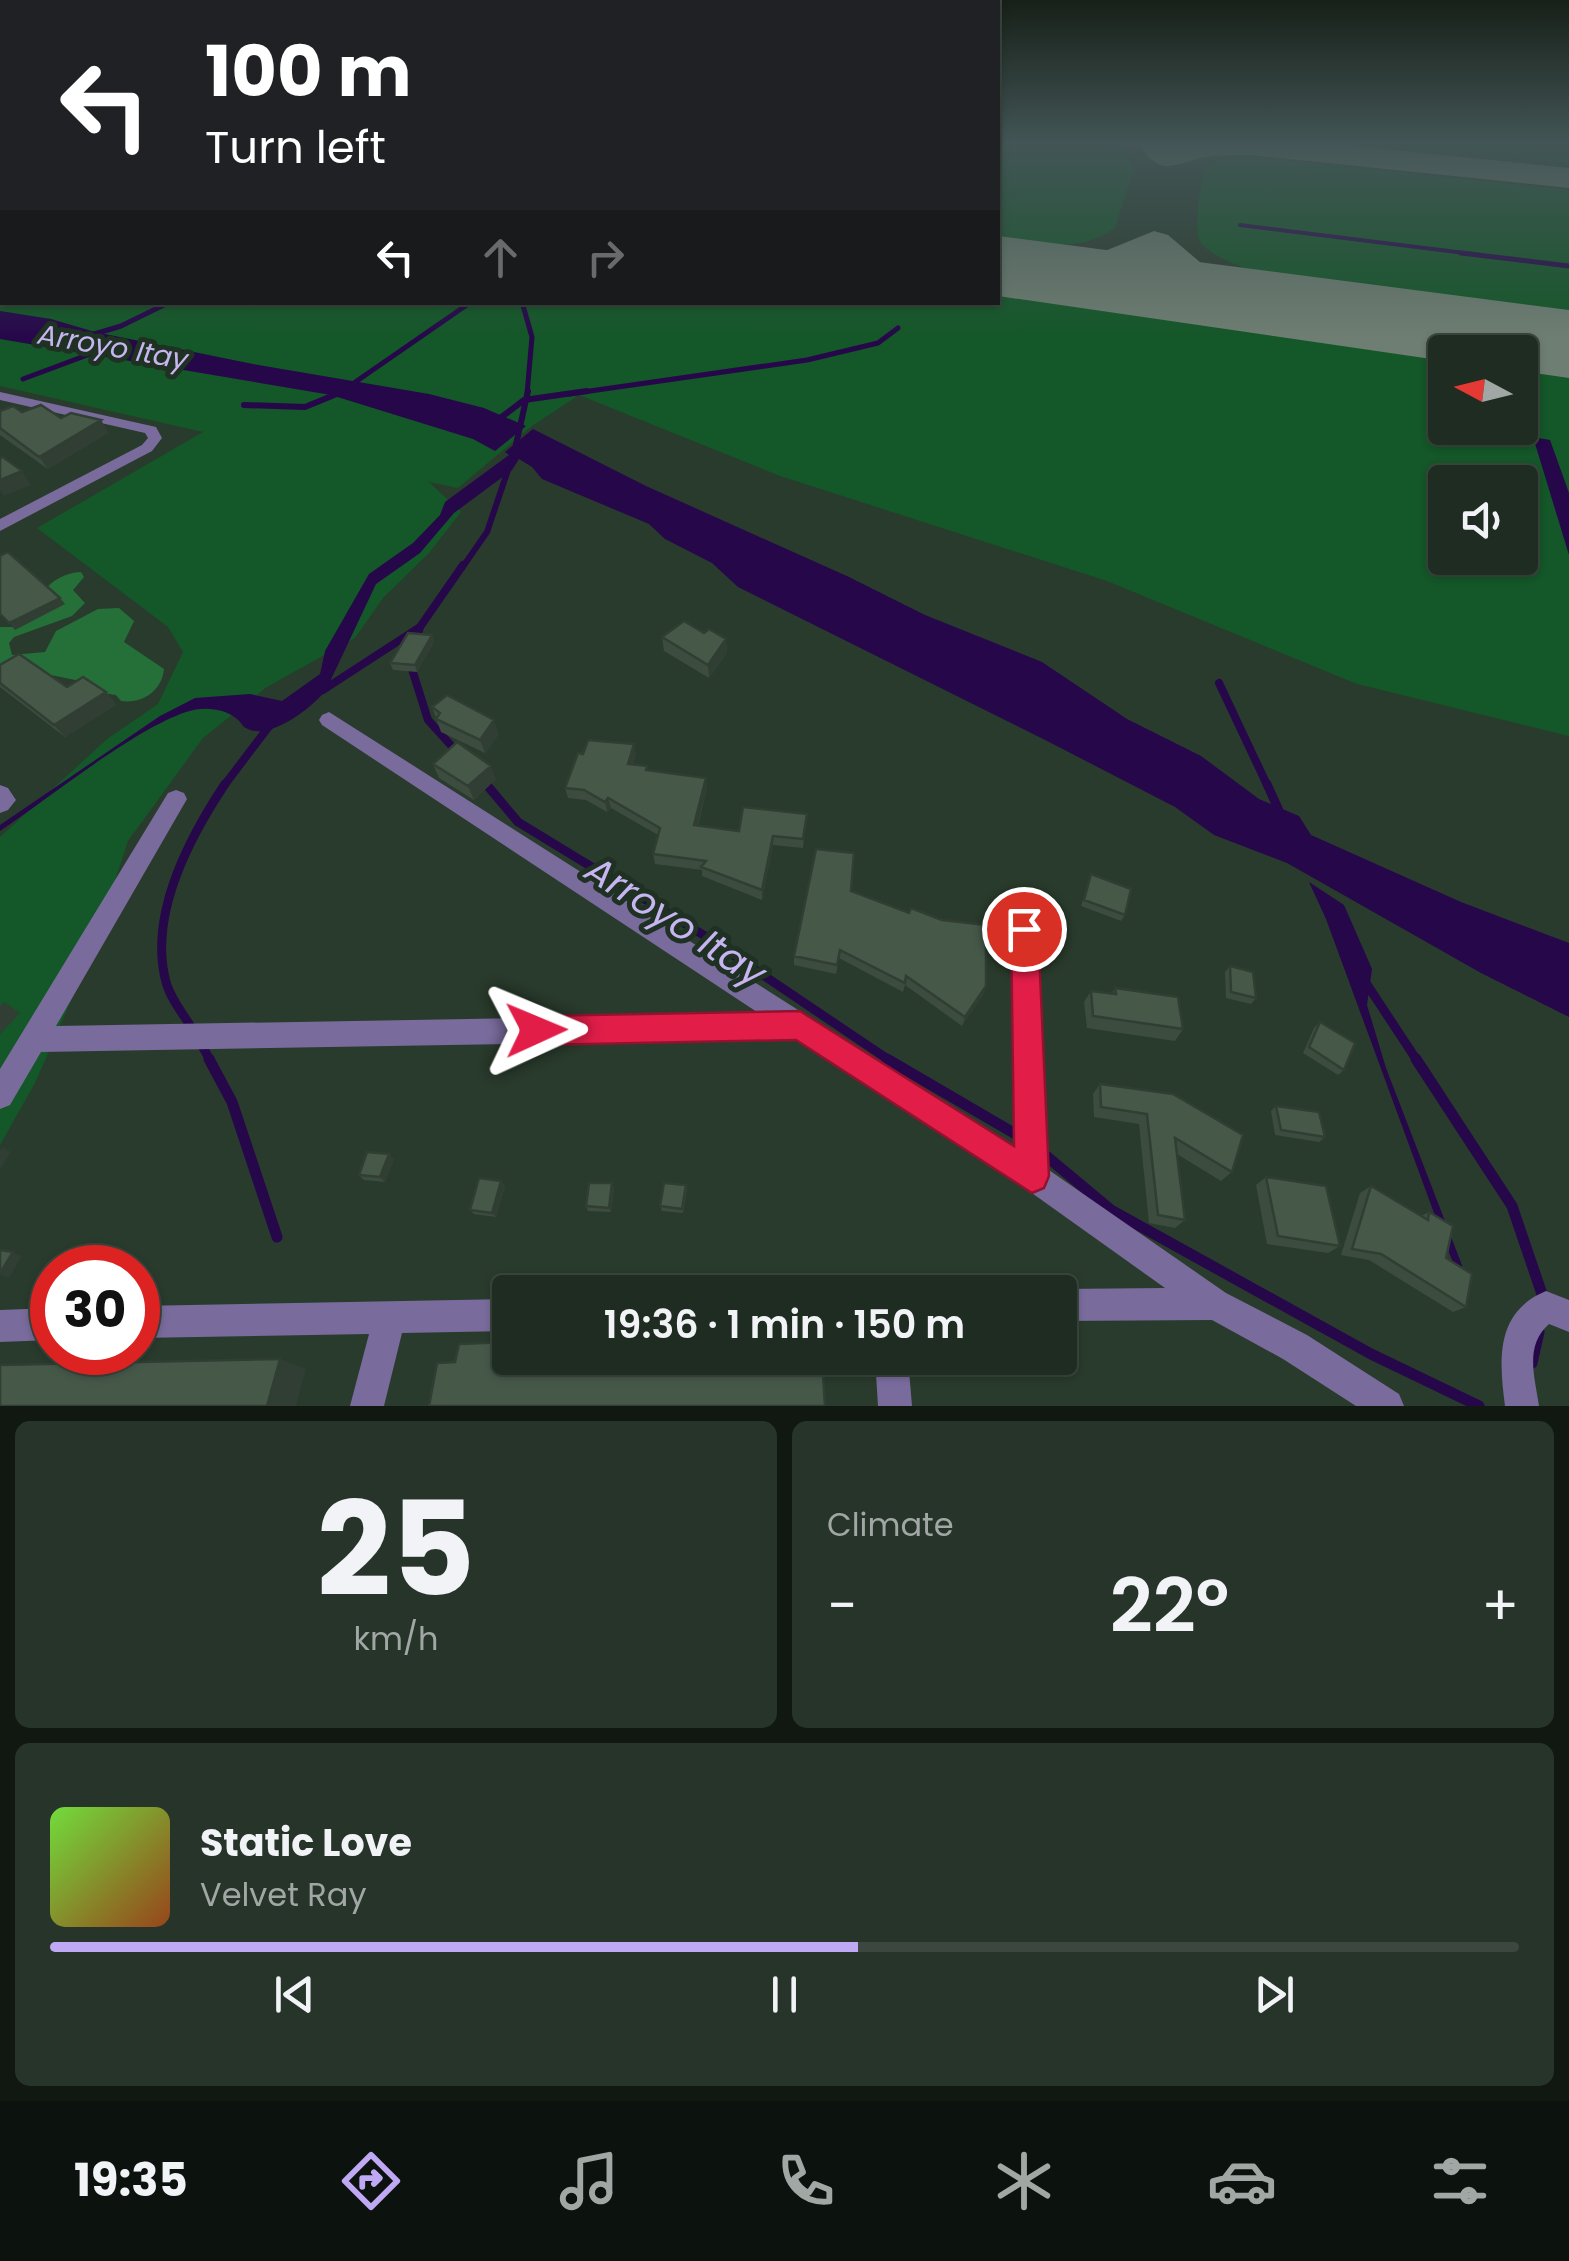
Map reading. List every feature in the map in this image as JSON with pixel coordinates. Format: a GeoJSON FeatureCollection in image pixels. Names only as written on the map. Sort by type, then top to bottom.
{"type":"FeatureCollection","features":[{"type":"Feature","properties":{"kind":"street"},"geometry":{"type":"LineString","coordinates":[[0,396],[150,430],[155,438],[147,448],[0,526]]}},
{"type":"Feature","properties":{"kind":"street"},"geometry":{"type":"LineString","coordinates":[[329,720],[1032,1176],[1215,1304],[1295,1347],[1387,1406]]}},
{"type":"Feature","properties":{"kind":"street"},"geometry":{"type":"LineString","coordinates":[[0,794],[5,800],[0,804]]}},
{"type":"Feature","properties":{"kind":"street"},"geometry":{"type":"LineString","coordinates":[[0,1095],[176,800]]}},
{"type":"Feature","properties":{"kind":"street"},"geometry":{"type":"LineString","coordinates":[[1024,929],[1032,1176]]}},
{"type":"Feature","properties":{"kind":"street"},"geometry":{"type":"LineString","coordinates":[[35,1039],[800,1026]]}},
{"type":"Feature","properties":{"kind":"street"},"geometry":{"type":"LineString","coordinates":[[1077,1305],[1215,1304]]}},
{"type":"Feature","properties":{"kind":"street"},"geometry":{"type":"LineString","coordinates":[[1522,1406],[1515,1342],[1528,1318],[1546,1307],[1569,1316]]}},
{"type":"Feature","properties":{"kind":"street"},"geometry":{"type":"LineString","coordinates":[[367,1406],[390,1316]]}},
{"type":"Feature","properties":{"kind":"street"},"geometry":{"type":"LineString","coordinates":[[160,1321],[492,1316]]}},
{"type":"Feature","properties":{"kind":"street"},"geometry":{"type":"LineString","coordinates":[[0,1326],[30,1325]]}},
{"type":"Feature","properties":{"kind":"street"},"geometry":{"type":"LineString","coordinates":[[893,1375],[894,1406]]}},
{"type":"Feature","properties":{"kind":"green space"},"geometry":{"type":"Polygon","coordinates":[[[1000,209],[1121,209],[1115,228],[1102,236],[1073,244],[1000,240],[1000,209]]]}},
{"type":"Feature","properties":{"kind":"green space"},"geometry":{"type":"Polygon","coordinates":[[[1199,209],[1569,209],[1569,314],[1245,268],[1201,243],[1199,209]]]}},
{"type":"Feature","properties":{"kind":"green space"},"geometry":{"type":"Polygon","coordinates":[[[1000,286],[1428,347],[1428,445],[1538,445],[1538,364],[1569,368],[1569,736],[1357,684],[1107,581],[780,476],[579,395],[532,426],[458,488],[429,482],[461,512],[429,553],[383,598],[355,638],[267,687],[203,738],[128,841],[90,957],[35,1083],[0,1145],[0,837],[107,739],[158,704],[183,652],[168,627],[37,528],[203,432],[0,386],[0,305],[1000,305],[1000,286]]]}},
{"type":"Feature","properties":{"kind":"green space"},"geometry":{"type":"Polygon","coordinates":[[[81,572],[84,577],[73,590],[85,603],[72,616],[14,637],[9,643],[12,655],[45,652],[56,631],[98,609],[119,608],[134,621],[124,642],[164,669],[155,690],[143,698],[121,701],[116,695],[96,692],[85,682],[46,674],[36,665],[0,674],[0,627],[20,627],[51,584],[81,572]]]}},
{"type":"Feature","properties":{"kind":"water"},"geometry":{"type":"Polygon","coordinates":[[[0,311],[253,364],[429,394],[484,408],[526,426],[495,451],[473,439],[331,395],[0,339],[0,311]]]}},
{"type":"Feature","properties":{"kind":"water"},"geometry":{"type":"Polygon","coordinates":[[[533,429],[646,486],[925,615],[1042,662],[1127,719],[1201,756],[1259,799],[1299,816],[1311,835],[1461,902],[1569,943],[1569,1017],[1481,973],[1287,863],[1214,835],[1175,807],[738,587],[712,563],[665,539],[649,524],[542,479],[519,459],[512,470],[454,513],[420,553],[376,584],[326,690],[302,713],[279,726],[257,731],[220,710],[186,712],[116,749],[0,831],[0,825],[160,716],[195,698],[250,694],[282,701],[320,674],[325,651],[369,574],[413,543],[440,515],[445,502],[509,455],[505,452],[533,429]]]}},
{"type":"Feature","properties":{"kind":"water"},"geometry":{"type":"Polygon","coordinates":[[[1538,438],[1550,440],[1569,493],[1569,555],[1535,445],[1538,438]]]}},
{"type":"Feature","properties":{"kind":"water"},"geometry":{"type":"Polygon","coordinates":[[[1309,882],[1344,905],[1372,969],[1367,1005],[1386,1068],[1470,1286],[1464,1288],[1445,1243],[1309,882]]]}},
{"type":"Feature","properties":{"kind":"building"},"geometry":{"type":"Polygon","coordinates":[[[41,405],[61,418],[71,413],[101,420],[39,457],[0,428],[0,411],[13,406],[22,412],[41,405]]]}},
{"type":"Feature","properties":{"kind":"building"},"geometry":{"type":"Polygon","coordinates":[[[3,457],[22,471],[0,480],[3,457]]]}},
{"type":"Feature","properties":{"kind":"building"},"geometry":{"type":"Polygon","coordinates":[[[8,552],[60,598],[9,623],[0,614],[0,556],[8,552]]]}},
{"type":"Feature","properties":{"kind":"building"},"geometry":{"type":"Polygon","coordinates":[[[684,621],[704,633],[709,629],[726,639],[708,665],[662,637],[684,621]]]}},
{"type":"Feature","properties":{"kind":"building"},"geometry":{"type":"Polygon","coordinates":[[[408,633],[432,635],[415,665],[390,663],[408,633]]]}},
{"type":"Feature","properties":{"kind":"building"},"geometry":{"type":"Polygon","coordinates":[[[19,654],[67,687],[83,677],[106,692],[54,725],[0,683],[0,665],[19,654]]]}},
{"type":"Feature","properties":{"kind":"building"},"geometry":{"type":"Polygon","coordinates":[[[447,695],[494,720],[480,740],[436,719],[440,713],[432,707],[447,695]]]}},
{"type":"Feature","properties":{"kind":"building"},"geometry":{"type":"Polygon","coordinates":[[[588,740],[634,744],[628,764],[647,766],[646,770],[706,778],[694,825],[739,831],[743,807],[807,814],[803,839],[773,836],[762,890],[701,867],[706,861],[653,854],[660,828],[608,798],[605,802],[584,790],[565,788],[578,753],[583,754],[588,740]]]}},
{"type":"Feature","properties":{"kind":"building"},"geometry":{"type":"Polygon","coordinates":[[[457,742],[491,766],[468,786],[433,764],[457,742]]]}},
{"type":"Feature","properties":{"kind":"building"},"geometry":{"type":"Polygon","coordinates":[[[816,849],[854,853],[851,891],[909,913],[911,908],[942,920],[986,925],[986,986],[965,1017],[906,976],[905,983],[840,950],[837,965],[794,956],[816,849]]]}},
{"type":"Feature","properties":{"kind":"building"},"geometry":{"type":"Polygon","coordinates":[[[1091,874],[1131,889],[1125,915],[1084,900],[1091,874]]]}},
{"type":"Feature","properties":{"kind":"building"},"geometry":{"type":"Polygon","coordinates":[[[1230,966],[1253,972],[1256,998],[1231,992],[1230,966]]]}},
{"type":"Feature","properties":{"kind":"building"},"geometry":{"type":"Polygon","coordinates":[[[1115,988],[1178,997],[1183,1029],[1093,1016],[1091,991],[1116,994],[1115,988]]]}},
{"type":"Feature","properties":{"kind":"building"},"geometry":{"type":"Polygon","coordinates":[[[1320,1022],[1355,1043],[1344,1070],[1309,1047],[1320,1022]]]}},
{"type":"Feature","properties":{"kind":"building"},"geometry":{"type":"Polygon","coordinates":[[[1100,1084],[1173,1094],[1243,1135],[1232,1172],[1175,1138],[1185,1220],[1158,1215],[1147,1114],[1101,1107],[1100,1084]]]}},
{"type":"Feature","properties":{"kind":"building"},"geometry":{"type":"Polygon","coordinates":[[[1276,1106],[1319,1112],[1325,1137],[1281,1130],[1276,1106]]]}},
{"type":"Feature","properties":{"kind":"building"},"geometry":{"type":"Polygon","coordinates":[[[367,1152],[389,1154],[380,1177],[359,1175],[367,1152]]]}},
{"type":"Feature","properties":{"kind":"building"},"geometry":{"type":"Polygon","coordinates":[[[1266,1177],[1326,1186],[1340,1246],[1278,1236],[1266,1177]]]}},
{"type":"Feature","properties":{"kind":"building"},"geometry":{"type":"Polygon","coordinates":[[[479,1178],[501,1181],[492,1213],[470,1210],[479,1178]]]}},
{"type":"Feature","properties":{"kind":"building"},"geometry":{"type":"Polygon","coordinates":[[[589,1183],[612,1183],[609,1208],[586,1206],[589,1183]]]}},
{"type":"Feature","properties":{"kind":"building"},"geometry":{"type":"Polygon","coordinates":[[[664,1183],[686,1185],[682,1209],[660,1206],[664,1183]]]}},
{"type":"Feature","properties":{"kind":"building"},"geometry":{"type":"Polygon","coordinates":[[[1371,1186],[1428,1220],[1429,1212],[1453,1226],[1446,1258],[1472,1274],[1466,1307],[1381,1254],[1352,1249],[1371,1186]]]}},
{"type":"Feature","properties":{"kind":"building"},"geometry":{"type":"Polygon","coordinates":[[[0,1250],[13,1252],[0,1273],[0,1250]]]}},
{"type":"Feature","properties":{"kind":"building"},"geometry":{"type":"Polygon","coordinates":[[[492,1343],[492,1375],[823,1375],[825,1406],[429,1406],[437,1363],[455,1362],[459,1344],[492,1343]]]}},
{"type":"Feature","properties":{"kind":"building"},"geometry":{"type":"Polygon","coordinates":[[[280,1359],[267,1406],[0,1406],[0,1365],[30,1364],[30,1375],[160,1375],[160,1362],[280,1359]]]}},
{"type":"Feature","properties":{"kind":"waterway"},"geometry":{"type":"LineString","coordinates":[[1240,225],[1481,255]]}},
{"type":"Feature","properties":{"kind":"waterway"},"geometry":{"type":"LineString","coordinates":[[1461,253],[1569,266]]}},
{"type":"Feature","properties":{"kind":"waterway"},"geometry":{"type":"LineString","coordinates":[[91,335],[121,326],[164,305]]}},
{"type":"Feature","properties":{"kind":"waterway"},"geometry":{"type":"LineString","coordinates":[[351,385],[467,305]]}},
{"type":"Feature","properties":{"kind":"waterway","name":"Arroyo Itay"},"geometry":{"type":"LineString","coordinates":[[523,305],[532,337],[527,394]]}},
{"type":"Feature","properties":{"kind":"waterway"},"geometry":{"type":"LineString","coordinates":[[569,394],[807,360],[878,343],[898,328]]}},
{"type":"Feature","properties":{"kind":"waterway"},"geometry":{"type":"LineString","coordinates":[[23,379],[98,351]]}},
{"type":"Feature","properties":{"kind":"waterway","name":"Arroyo Itay"},"geometry":{"type":"LineString","coordinates":[[526,400],[528,391]]}},
{"type":"Feature","properties":{"kind":"waterway"},"geometry":{"type":"LineString","coordinates":[[526,400],[587,391]]}},
{"type":"Feature","properties":{"kind":"waterway"},"geometry":{"type":"LineString","coordinates":[[244,405],[305,407],[339,393]]}},
{"type":"Feature","properties":{"kind":"waterway"},"geometry":{"type":"LineString","coordinates":[[499,419],[526,400]]}},
{"type":"Feature","properties":{"kind":"waterway","name":"Arroyo Itay"},"geometry":{"type":"LineString","coordinates":[[515,449],[526,400]]}},
{"type":"Feature","properties":{"kind":"waterway","name":"Arroyo Itay"},"geometry":{"type":"LineString","coordinates":[[462,568],[487,532],[509,467]]}},
{"type":"Feature","properties":{"kind":"waterway","name":"Arroyo Itay"},"geometry":{"type":"LineString","coordinates":[[420,627],[463,565]]}},
{"type":"Feature","properties":{"kind":"waterway"},"geometry":{"type":"LineString","coordinates":[[323,690],[420,627]]}},
{"type":"Feature","properties":{"kind":"waterway","name":"Arroyo Itay"},"geometry":{"type":"LineString","coordinates":[[416,642],[420,627]]}},
{"type":"Feature","properties":{"kind":"waterway","name":"Arroyo Itay"},"geometry":{"type":"LineString","coordinates":[[411,666],[428,720],[457,752]]}},
{"type":"Feature","properties":{"kind":"waterway"},"geometry":{"type":"LineString","coordinates":[[1219,683],[1268,787]]}},
{"type":"Feature","properties":{"kind":"waterway"},"geometry":{"type":"LineString","coordinates":[[224,786],[270,725]]}},
{"type":"Feature","properties":{"kind":"waterway","name":"Arroyo Itay"},"geometry":{"type":"LineString","coordinates":[[483,781],[488,787]]}},
{"type":"Feature","properties":{"kind":"waterway","name":"Arroyo Itay"},"geometry":{"type":"LineString","coordinates":[[486,784],[518,822],[705,936],[891,1061]]}},
{"type":"Feature","properties":{"kind":"waterway"},"geometry":{"type":"LineString","coordinates":[[1267,784],[1281,815]]}},
{"type":"Feature","properties":{"kind":"waterway"},"geometry":{"type":"LineString","coordinates":[[193,1030],[166,982],[163,930],[175,878],[198,828],[224,786]]}},
{"type":"Feature","properties":{"kind":"waterway"},"geometry":{"type":"LineString","coordinates":[[1366,983],[1418,1062]]}},
{"type":"Feature","properties":{"kind":"waterway"},"geometry":{"type":"LineString","coordinates":[[200,1042],[211,1062]]}},
{"type":"Feature","properties":{"kind":"waterway"},"geometry":{"type":"LineString","coordinates":[[209,1059],[232,1102],[277,1237]]}},
{"type":"Feature","properties":{"kind":"waterway","name":"Arroyo Itay"},"geometry":{"type":"LineString","coordinates":[[887,1059],[891,1061]]}},
{"type":"Feature","properties":{"kind":"waterway"},"geometry":{"type":"LineString","coordinates":[[1416,1059],[1512,1206],[1544,1300]]}},
{"type":"Feature","properties":{"kind":"waterway","name":"Arroyo Itay"},"geometry":{"type":"LineString","coordinates":[[891,1061],[1024,1139]]}},
{"type":"Feature","properties":{"kind":"waterway","name":"Arroyo Itay"},"geometry":{"type":"LineString","coordinates":[[1039,1150],[1111,1210],[1371,1354],[1479,1406]]}},
{"type":"Feature","properties":{"kind":"waterway"},"geometry":{"type":"LineString","coordinates":[[1532,1363],[1539,1332]]}},
{"type":"Feature","properties":{"kind":"taxiway"},"geometry":{"type":"LineString","coordinates":[[1040,272],[1114,262],[1154,243],[1186,272],[1261,302]]}},
{"type":"Feature","properties":{"kind":"runway"},"geometry":{"type":"LineString","coordinates":[[1000,266],[1569,344]]}},
{"type":"Feature","properties":{"kind":"route"},"geometry":{"type":"LineString","coordinates":[[536,1030],[800,1026],[1032,1176],[1024,929]]}}]}
